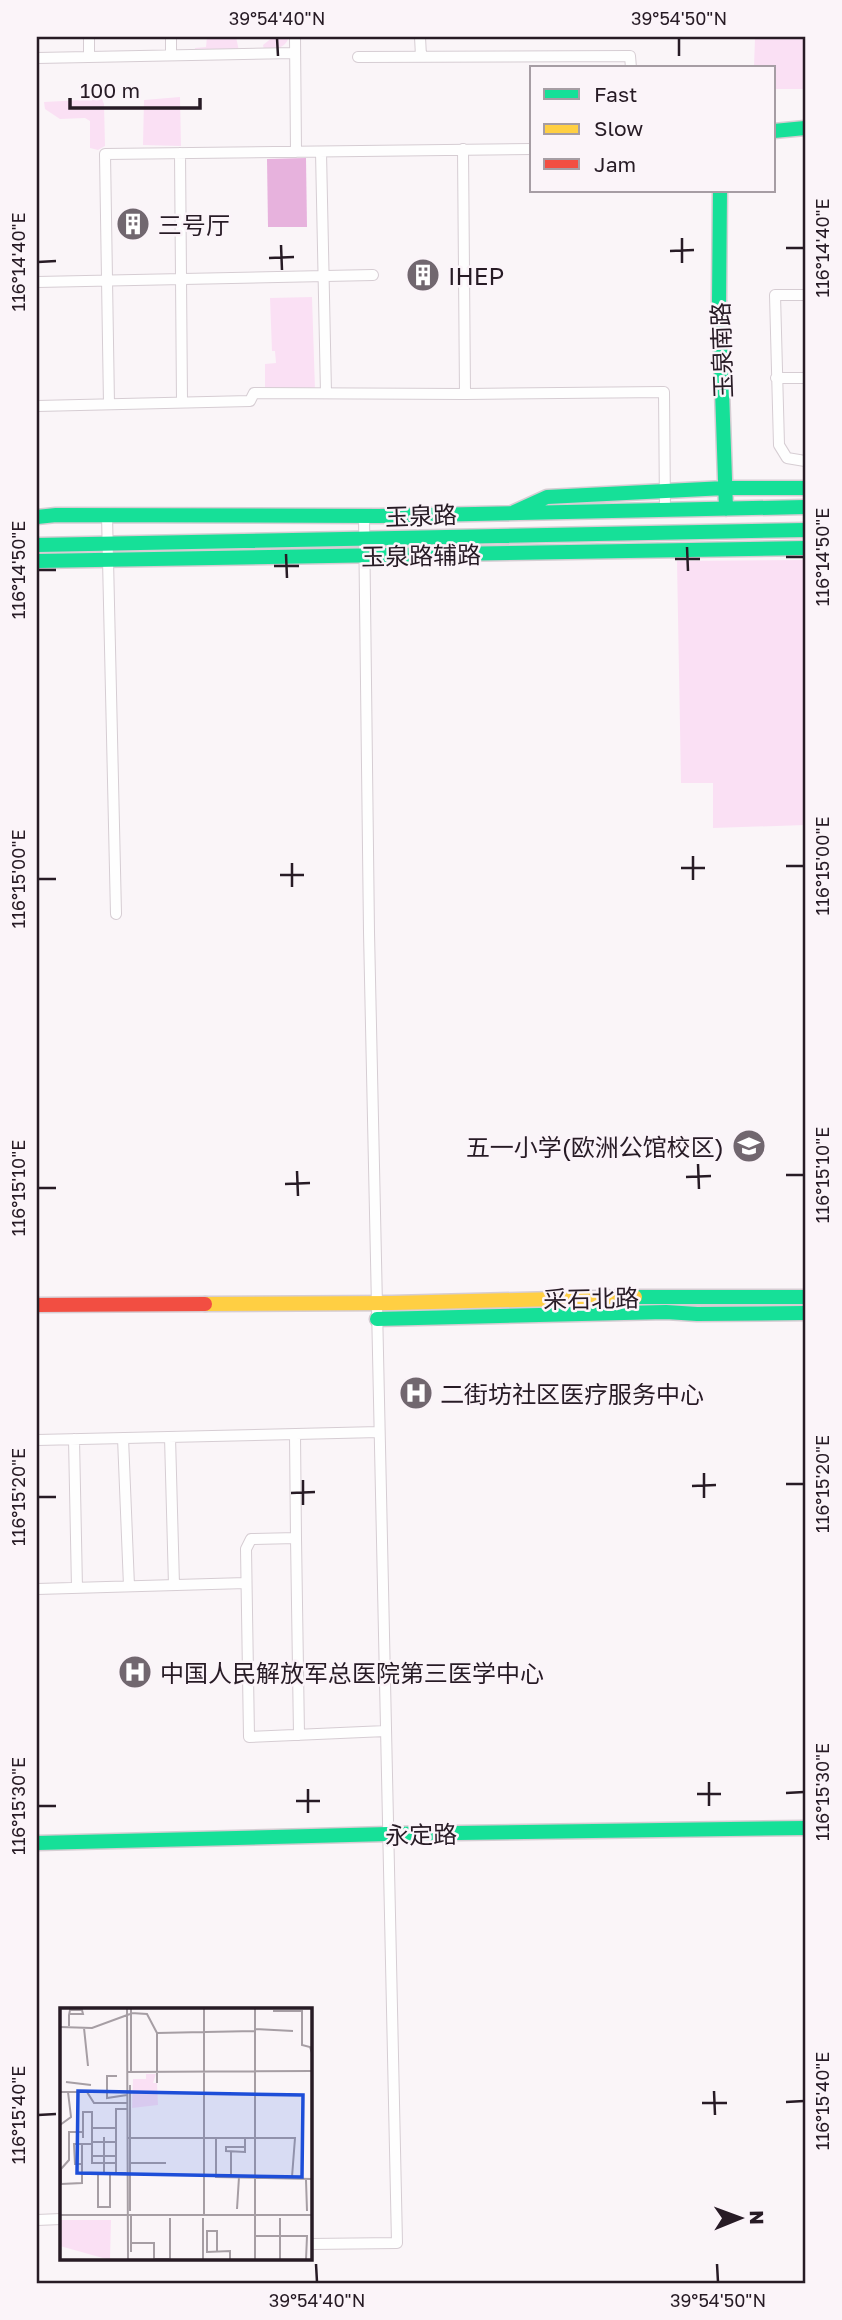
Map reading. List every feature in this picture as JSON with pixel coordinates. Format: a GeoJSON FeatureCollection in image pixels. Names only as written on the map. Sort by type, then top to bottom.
{"type":"FeatureCollection","features":[{"type":"Feature","properties":{"kind":"street"},"geometry":{"type":"LineString","coordinates":[[89,37],[89,56]]}},
{"type":"Feature","properties":{"kind":"street"},"geometry":{"type":"LineString","coordinates":[[171,37],[171,55]]}},
{"type":"Feature","properties":{"kind":"street"},"geometry":{"type":"LineString","coordinates":[[295,37],[296,152]]}},
{"type":"Feature","properties":{"kind":"street"},"geometry":{"type":"LineString","coordinates":[[420,37],[421,57]]}},
{"type":"Feature","properties":{"kind":"street"},"geometry":{"type":"LineString","coordinates":[[37,58],[295,52]]}},
{"type":"Feature","properties":{"kind":"street"},"geometry":{"type":"LineString","coordinates":[[358,57],[630,56],[631,66]]}},
{"type":"Feature","properties":{"kind":"street"},"geometry":{"type":"LineString","coordinates":[[776,131],[805,128]]}},
{"type":"Feature","properties":{"kind":"street"},"geometry":{"type":"LineString","coordinates":[[463,149],[465,394]]}},
{"type":"Feature","properties":{"kind":"street"},"geometry":{"type":"LineString","coordinates":[[109,404],[105,154],[530,149]]}},
{"type":"Feature","properties":{"kind":"street"},"geometry":{"type":"LineString","coordinates":[[321,152],[326,393]]}},
{"type":"Feature","properties":{"kind":"street"},"geometry":{"type":"LineString","coordinates":[[180,153],[183,402]]}},
{"type":"Feature","properties":{"kind":"street","name":"玉泉南路"},"geometry":{"type":"LineString","coordinates":[[720,192],[719,301],[726,509]]}},
{"type":"Feature","properties":{"kind":"street"},"geometry":{"type":"LineString","coordinates":[[37,282],[373,275]]}},
{"type":"Feature","properties":{"kind":"street"},"geometry":{"type":"LineString","coordinates":[[805,295],[775,295],[776,379],[781,452],[787,458],[805,461]]}},
{"type":"Feature","properties":{"kind":"street"},"geometry":{"type":"LineString","coordinates":[[776,379],[805,378]]}},
{"type":"Feature","properties":{"kind":"street"},"geometry":{"type":"LineString","coordinates":[[37,406],[250,401],[254,393],[664,392],[664,509]]}},
{"type":"Feature","properties":{"kind":"street"},"geometry":{"type":"LineString","coordinates":[[514,512],[547,497],[664,490],[805,488]]}},
{"type":"Feature","properties":{"kind":"street","name":"玉泉路"},"geometry":{"type":"LineString","coordinates":[[37,517],[395,516],[805,507]]}},
{"type":"Feature","properties":{"kind":"street"},"geometry":{"type":"LineString","coordinates":[[37,511],[56,515]]}},
{"type":"Feature","properties":{"kind":"street"},"geometry":{"type":"LineString","coordinates":[[107,515],[116,914]]}},
{"type":"Feature","properties":{"kind":"street"},"geometry":{"type":"LineString","coordinates":[[312,2244],[397,2242],[369,932],[364,516]]}},
{"type":"Feature","properties":{"kind":"street"},"geometry":{"type":"LineString","coordinates":[[395,516],[388,525],[390,532],[396,537]]}},
{"type":"Feature","properties":{"kind":"street","name":"玉泉路"},"geometry":{"type":"LineString","coordinates":[[37,545],[805,530]]}},
{"type":"Feature","properties":{"kind":"street","name":"玉泉路辅路"},"geometry":{"type":"LineString","coordinates":[[37,561],[805,548]]}},
{"type":"Feature","properties":{"kind":"street","name":"采石北路"},"geometry":{"type":"LineString","coordinates":[[37,1306],[665,1296],[805,1297]]}},
{"type":"Feature","properties":{"kind":"street","name":"采石北路"},"geometry":{"type":"LineString","coordinates":[[377,1319],[653,1312],[805,1313]]}},
{"type":"Feature","properties":{"kind":"street"},"geometry":{"type":"LineString","coordinates":[[37,1440],[379,1432]]}},
{"type":"Feature","properties":{"kind":"street"},"geometry":{"type":"LineString","coordinates":[[295,1434],[299,1735]]}},
{"type":"Feature","properties":{"kind":"street"},"geometry":{"type":"LineString","coordinates":[[170,1437],[174,1585]]}},
{"type":"Feature","properties":{"kind":"street"},"geometry":{"type":"LineString","coordinates":[[123,1438],[129,1586]]}},
{"type":"Feature","properties":{"kind":"street"},"geometry":{"type":"LineString","coordinates":[[74,1439],[77,1588]]}},
{"type":"Feature","properties":{"kind":"street"},"geometry":{"type":"LineString","coordinates":[[296,1538],[251,1539],[246,1549],[249,1737],[386,1731]]}},
{"type":"Feature","properties":{"kind":"street"},"geometry":{"type":"LineString","coordinates":[[37,1589],[246,1583]]}},
{"type":"Feature","properties":{"kind":"street","name":"永定路"},"geometry":{"type":"LineString","coordinates":[[37,1843],[388,1834],[805,1828]]}},
{"type":"Feature","properties":{"kind":"street"},"geometry":{"type":"LineString","coordinates":[[37,2220],[60,2219]]}},
{"type":"Feature","properties":{"kind":"shaded area"},"geometry":{"type":"Polygon","coordinates":[[[207,37],[236,37],[239,51],[195,51],[195,48],[206,47],[207,37]]]}},
{"type":"Feature","properties":{"kind":"shaded area"},"geometry":{"type":"Polygon","coordinates":[[[273,37],[289,37],[282,46],[264,50],[263,45],[273,37]]]}},
{"type":"Feature","properties":{"kind":"shaded area"},"geometry":{"type":"Polygon","coordinates":[[[755,37],[805,37],[805,89],[776,89],[776,66],[754,66],[755,37]]]}},
{"type":"Feature","properties":{"kind":"shaded area"},"geometry":{"type":"Polygon","coordinates":[[[180,97],[181,146],[143,145],[144,100],[180,97]]]}},
{"type":"Feature","properties":{"kind":"shaded area"},"geometry":{"type":"Polygon","coordinates":[[[102,99],[105,146],[98,150],[90,148],[90,121],[85,118],[60,119],[45,109],[44,102],[102,99]]]}},
{"type":"Feature","properties":{"kind":"shaded area"},"geometry":{"type":"Polygon","coordinates":[[[306,158],[307,227],[268,227],[267,159],[306,158]]]}},
{"type":"Feature","properties":{"kind":"shaded area"},"geometry":{"type":"Polygon","coordinates":[[[312,297],[315,390],[265,391],[265,364],[276,363],[275,351],[272,351],[270,298],[312,297]]]}},
{"type":"Feature","properties":{"kind":"shaded area"},"geometry":{"type":"Polygon","coordinates":[[[805,560],[805,825],[713,828],[713,783],[681,783],[677,561],[805,560]]]}},
{"type":"Feature","properties":{"kind":"traffic: fast"},"geometry":{"type":"LineString","coordinates":[[776,131],[805,128]]}},
{"type":"Feature","properties":{"kind":"traffic: fast"},"geometry":{"type":"LineString","coordinates":[[720,192],[719,301],[726,509]]}},
{"type":"Feature","properties":{"kind":"traffic: fast"},"geometry":{"type":"LineString","coordinates":[[514,512],[547,497],[725,488],[805,488]]}},
{"type":"Feature","properties":{"kind":"traffic: fast"},"geometry":{"type":"LineString","coordinates":[[37,517],[379,516],[805,507]]}},
{"type":"Feature","properties":{"kind":"traffic: fast"},"geometry":{"type":"LineString","coordinates":[[37,545],[805,530]]}},
{"type":"Feature","properties":{"kind":"traffic: fast"},"geometry":{"type":"LineString","coordinates":[[37,561],[805,548]]}},
{"type":"Feature","properties":{"kind":"traffic: fast"},"geometry":{"type":"LineString","coordinates":[[635,1297],[805,1297]]}},
{"type":"Feature","properties":{"kind":"traffic: fast"},"geometry":{"type":"LineString","coordinates":[[377,1319],[666,1312],[805,1313]]}},
{"type":"Feature","properties":{"kind":"traffic: fast"},"geometry":{"type":"LineString","coordinates":[[37,1843],[388,1834],[805,1828]]}},
{"type":"Feature","properties":{"kind":"traffic: slow"},"geometry":{"type":"LineString","coordinates":[[205,1304],[635,1297]]}},
{"type":"Feature","properties":{"kind":"traffic: jam"},"geometry":{"type":"LineString","coordinates":[[37,1305],[205,1304]]}},
{"type":"Feature","properties":{"kind":"place","name":"三号厅"},"geometry":{"type":"Point","coordinates":[133,224]}},
{"type":"Feature","properties":{"kind":"place","name":"IHEP"},"geometry":{"type":"Point","coordinates":[423,275]}},
{"type":"Feature","properties":{"kind":"place","name":"五一小学(欧洲公馆校区)"},"geometry":{"type":"Point","coordinates":[749,1146]}},
{"type":"Feature","properties":{"kind":"place","name":"二街坊社区医疗服务中心"},"geometry":{"type":"Point","coordinates":[416,1393]}},
{"type":"Feature","properties":{"kind":"place","name":"中国人民解放军总医院第三医学中心"},"geometry":{"type":"Point","coordinates":[135,1672]}}]}
